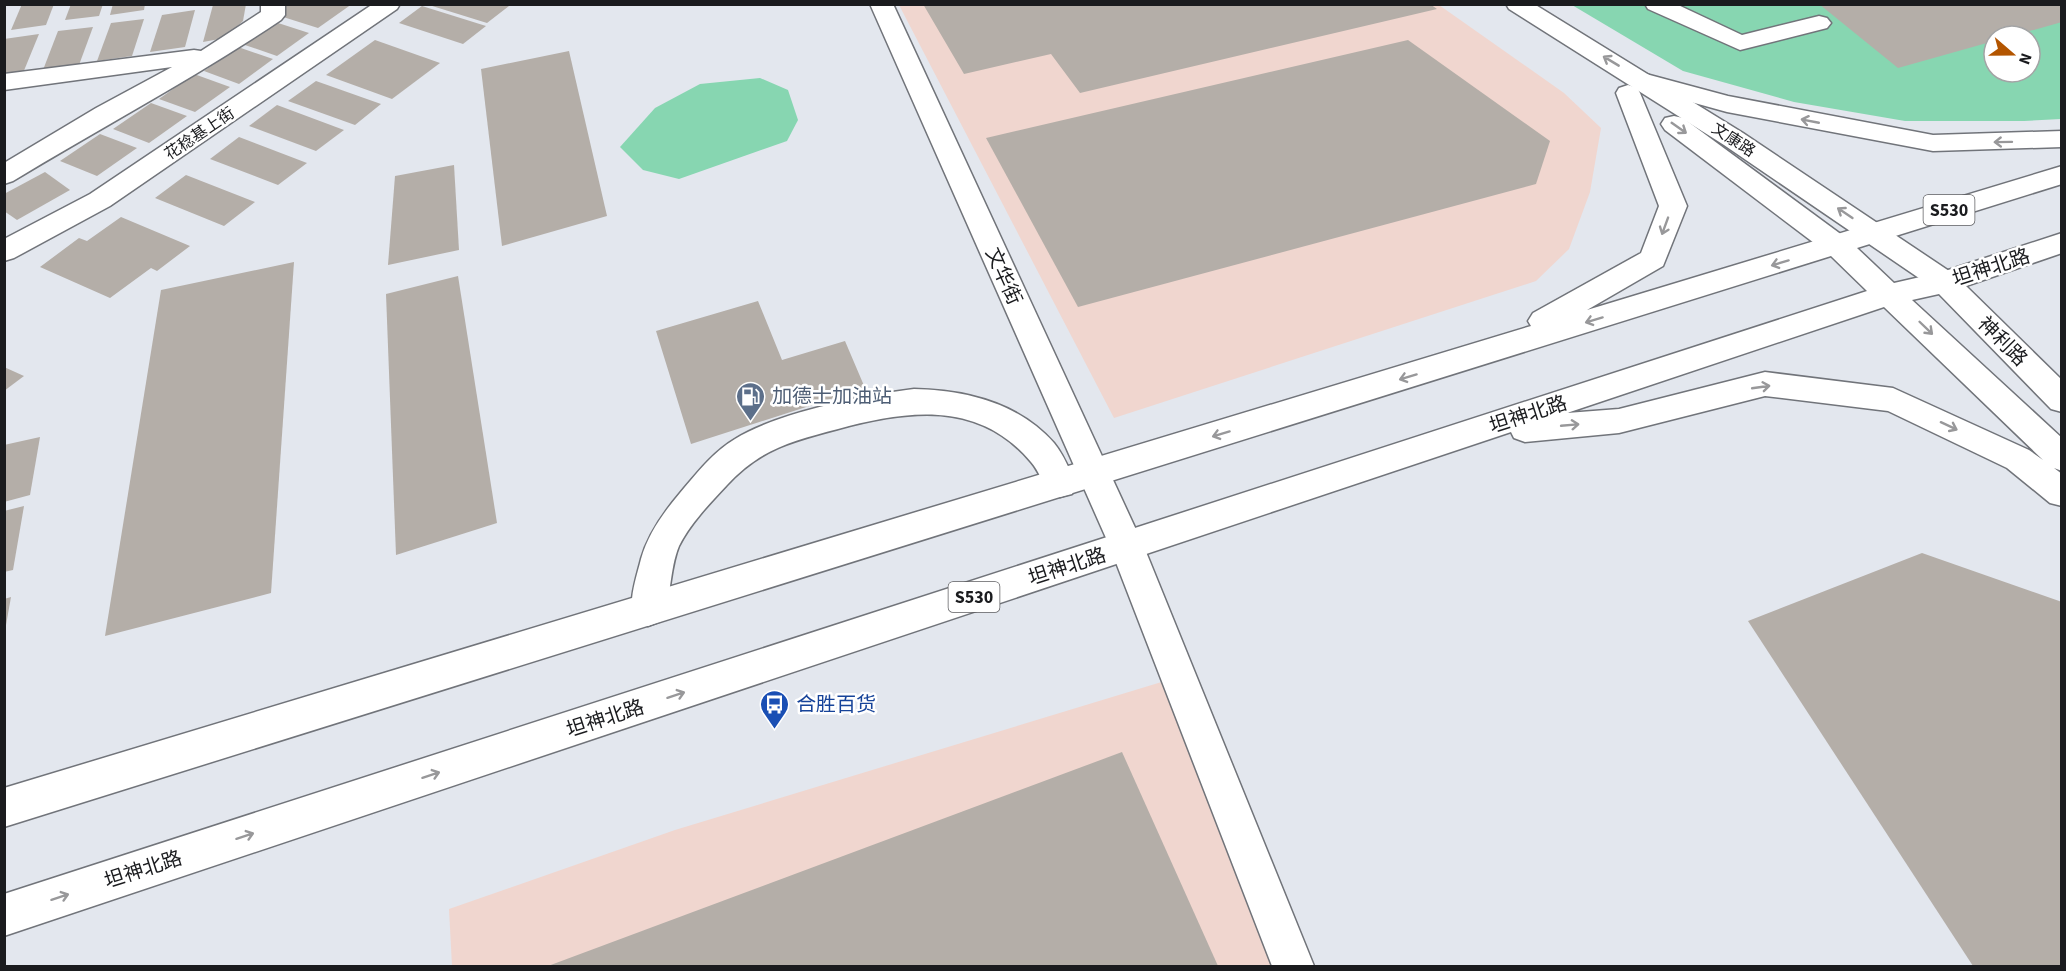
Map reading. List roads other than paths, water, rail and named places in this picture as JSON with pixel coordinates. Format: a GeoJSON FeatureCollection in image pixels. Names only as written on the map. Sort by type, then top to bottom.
{"type":"FeatureCollection","features":[{"type":"Feature","properties":{"kind":"main road"},"geometry":{"type":"LineString","coordinates":[[4,174],[105,114],[214,54],[273,15],[273,4]]}},
{"type":"Feature","properties":{"kind":"main road","name":"花稔基上街"},"geometry":{"type":"LineString","coordinates":[[4,251],[100,200],[388,4]]}},
{"type":"Feature","properties":{"kind":"main road","name":"文华街"},"geometry":{"type":"LineString","coordinates":[[881,4],[1127,547],[1293,966]]}},
{"type":"Feature","properties":{"kind":"main road"},"geometry":{"type":"LineString","coordinates":[[1489,4],[1637,88],[1679,128],[1836,245],[2061,458]]}},
{"type":"Feature","properties":{"kind":"main road","name":"文康路"},"geometry":{"type":"LineString","coordinates":[[1516,4],[1637,88],[1876,233],[1945,282]]}},
{"type":"Feature","properties":{"kind":"main road"},"geometry":{"type":"LineString","coordinates":[[1656,4],[1740,43],[1819,23]]}},
{"type":"Feature","properties":{"kind":"main road"},"geometry":{"type":"LineString","coordinates":[[4,82],[214,54]]}},
{"type":"Feature","properties":{"kind":"main road"},"geometry":{"type":"LineString","coordinates":[[1637,88],[1933,143],[2061,139]]}},
{"type":"Feature","properties":{"kind":"main road"},"geometry":{"type":"LineString","coordinates":[[1488,352],[1653,260],[1672,206],[1637,88]]}},
{"type":"Feature","properties":{"kind":"main road","name":"S530"},"geometry":{"type":"LineString","coordinates":[[4,808],[2061,175]]}},
{"type":"Feature","properties":{"kind":"main road","name":"坦神北路"},"geometry":{"type":"LineString","coordinates":[[4,915],[1890,294],[1945,282],[2061,243]]}},
{"type":"Feature","properties":{"kind":"main road","name":"神利路"},"geometry":{"type":"LineString","coordinates":[[1945,282],[2061,400]]}},
{"type":"Feature","properties":{"kind":"main road"},"geometry":{"type":"LineString","coordinates":[[1470,434],[1619,421],[1765,384],[1893,400],[2018,459],[2061,493]]}},
{"type":"Feature","properties":{"kind":"main road"},"geometry":{"type":"LineString","coordinates":[[648,610],[665,540],[713,478],[746,448],[795,428],[895,402],[931,399],[978,408],[1009,425],[1041,450],[1060,484]]}},
{"type":"Feature","properties":{"kind":"place","name":"加德士加油站"},"geometry":{"type":"Point","coordinates":[751,422]}},
{"type":"Feature","properties":{"kind":"place","name":"合胜百货"},"geometry":{"type":"Point","coordinates":[775,730]}}]}
